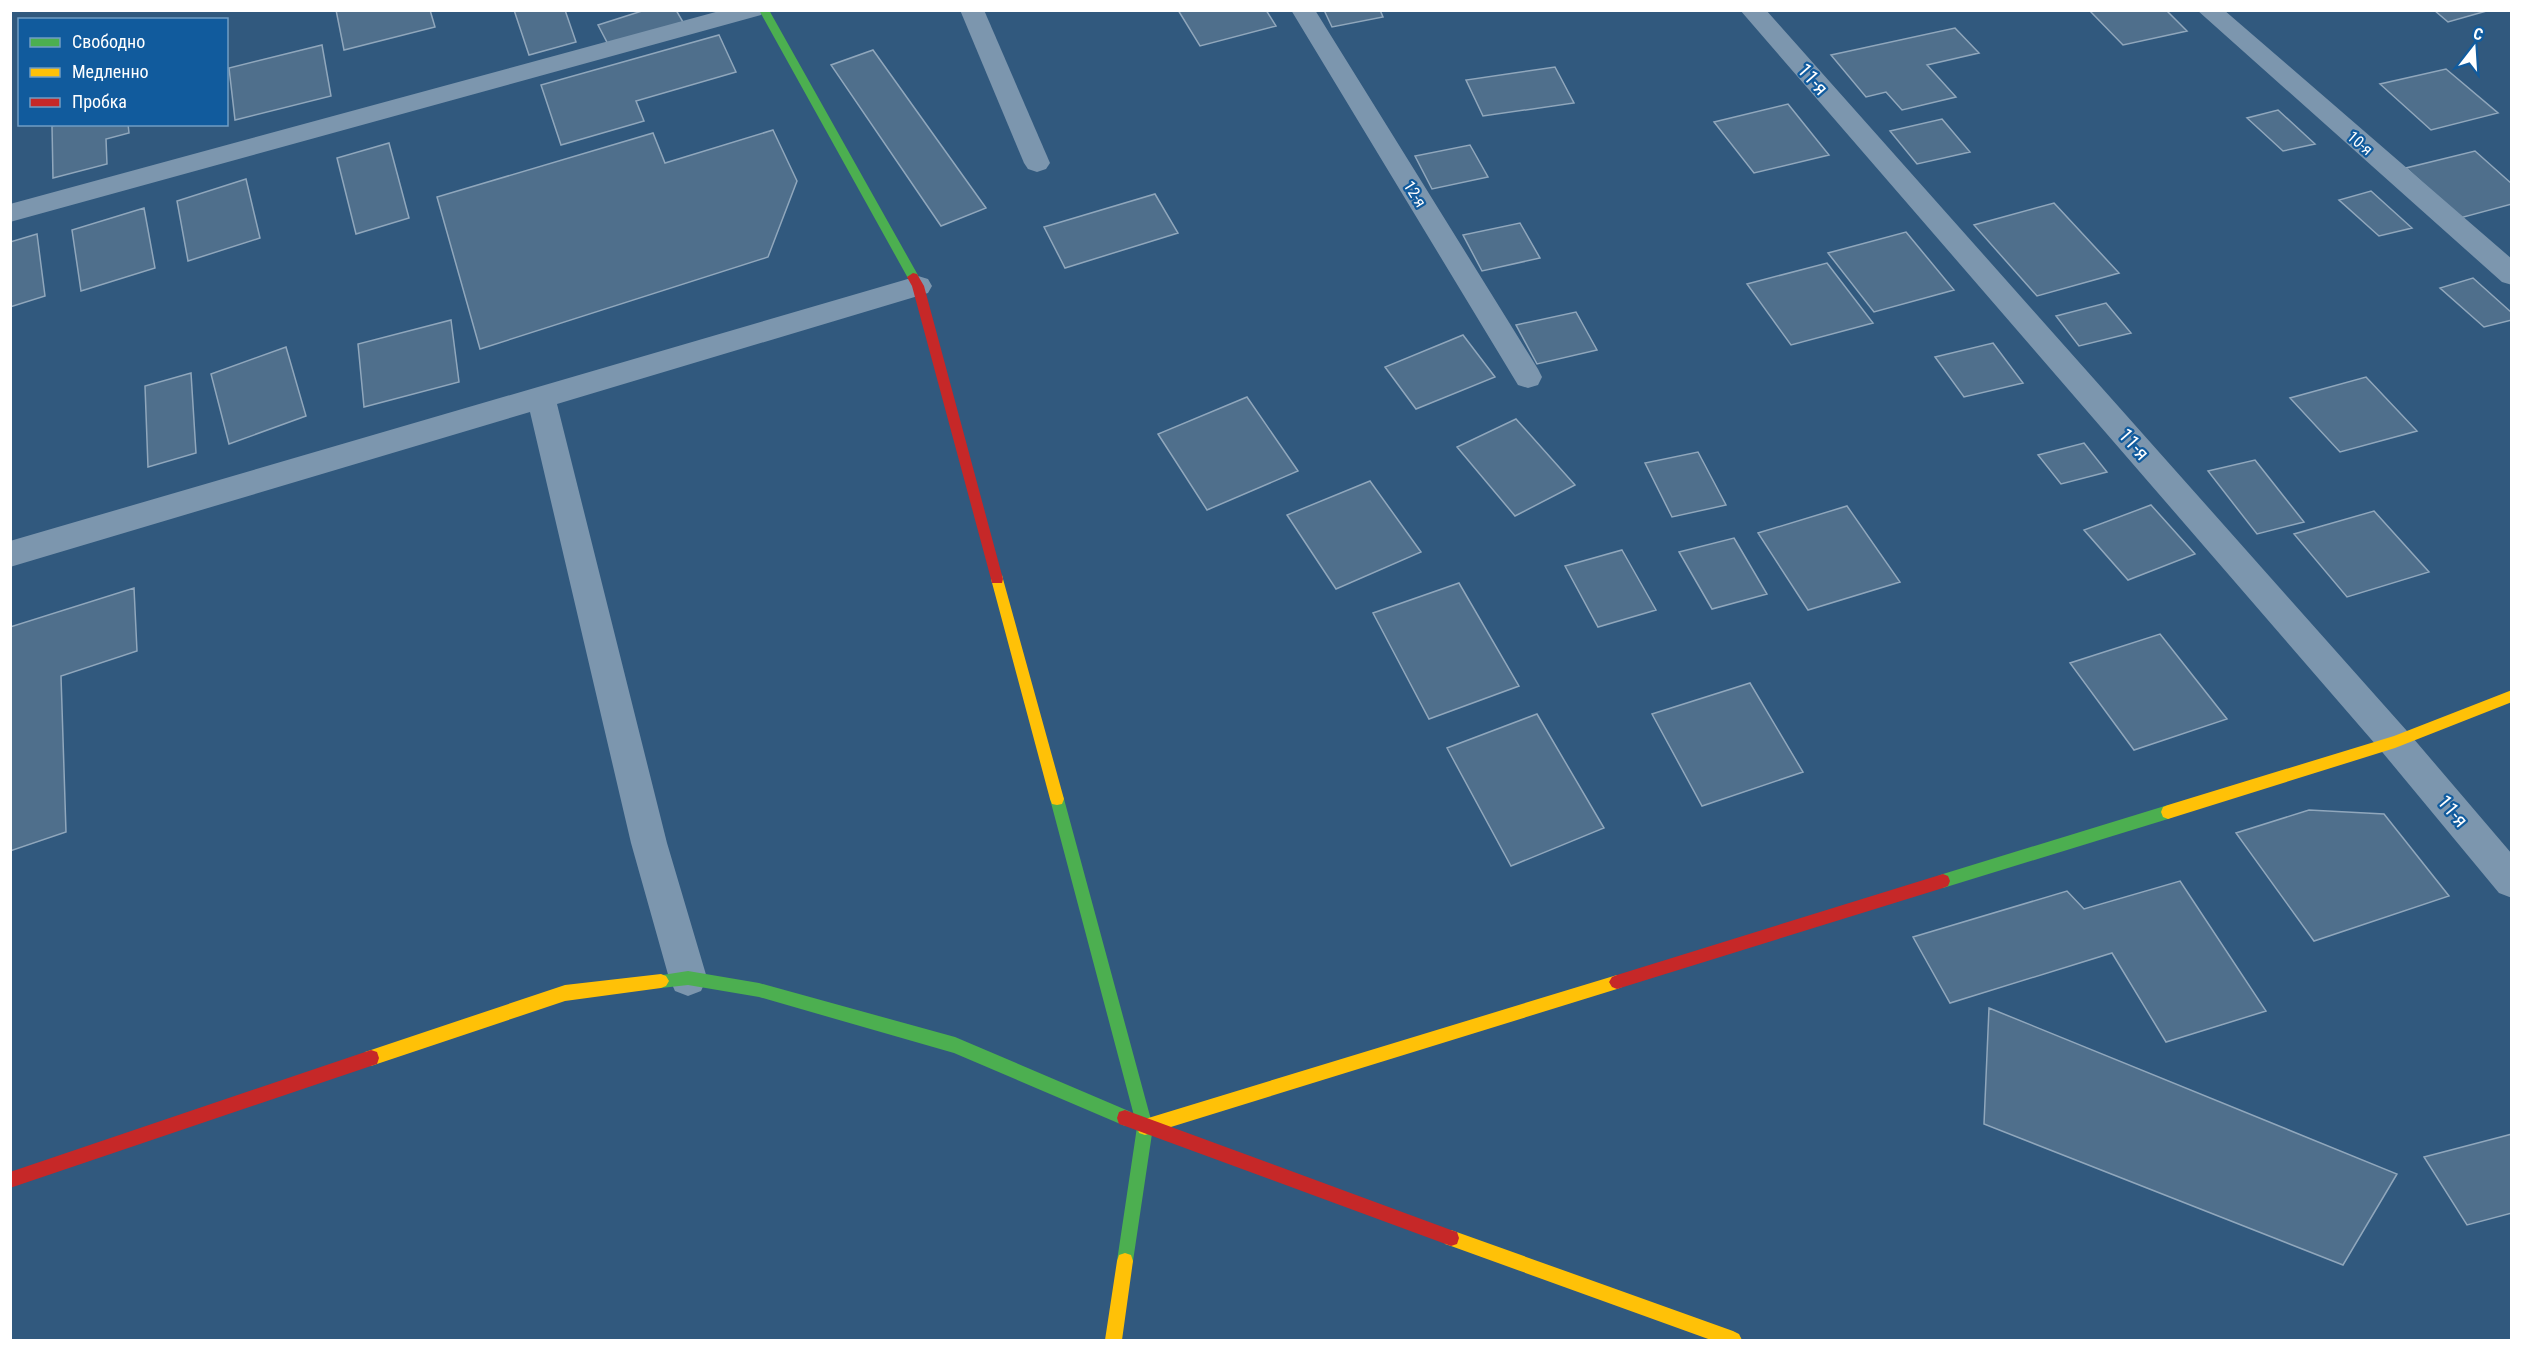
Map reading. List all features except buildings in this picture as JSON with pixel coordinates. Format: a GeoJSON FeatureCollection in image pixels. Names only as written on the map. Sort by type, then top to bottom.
{"type":"FeatureCollection","features":[{"type":"Feature","properties":{"kind":"street"},"geometry":{"type":"LineString","coordinates":[[10,213],[753,10]]}},
{"type":"Feature","properties":{"kind":"street"},"geometry":{"type":"LineString","coordinates":[[764,10],[918,286],[1145,1127],[1113,1341]]}},
{"type":"Feature","properties":{"kind":"street"},"geometry":{"type":"LineString","coordinates":[[972,10],[1037,163]]}},
{"type":"Feature","properties":{"kind":"street","name":"12-я"},"geometry":{"type":"LineString","coordinates":[[1303,10],[1528,376]]}},
{"type":"Feature","properties":{"kind":"street","name":"11-я"},"geometry":{"type":"LineString","coordinates":[[1752,10],[2395,742],[2511,881]]}},
{"type":"Feature","properties":{"kind":"street","name":"10-я"},"geometry":{"type":"LineString","coordinates":[[2209,10],[2511,275]]}},
{"type":"Feature","properties":{"kind":"street"},"geometry":{"type":"LineString","coordinates":[[10,554],[918,286]]}},
{"type":"Feature","properties":{"kind":"street"},"geometry":{"type":"LineString","coordinates":[[541,397],[646,832],[688,978]]}},
{"type":"Feature","properties":{"kind":"street"},"geometry":{"type":"LineString","coordinates":[[1145,1127],[2395,742],[2511,696]]}},
{"type":"Feature","properties":{"kind":"street"},"geometry":{"type":"LineString","coordinates":[[10,1180],[565,993],[688,978],[759,990],[955,1045],[1145,1127],[1733,1341]]}},
{"type":"Feature","properties":{"kind":"traffic: fast"},"geometry":{"type":"LineString","coordinates":[[764,10],[913,277]]}},
{"type":"Feature","properties":{"kind":"traffic: fast"},"geometry":{"type":"LineString","coordinates":[[1057,799],[1145,1127],[1125,1261]]}},
{"type":"Feature","properties":{"kind":"traffic: fast"},"geometry":{"type":"LineString","coordinates":[[1943,881],[2168,812]]}},
{"type":"Feature","properties":{"kind":"traffic: fast"},"geometry":{"type":"LineString","coordinates":[[661,981],[688,978],[759,990],[955,1045],[1125,1118]]}},
{"type":"Feature","properties":{"kind":"traffic: slow"},"geometry":{"type":"LineString","coordinates":[[997,579],[1057,799]]}},
{"type":"Feature","properties":{"kind":"traffic: slow"},"geometry":{"type":"LineString","coordinates":[[2168,812],[2395,742],[2512,696]]}},
{"type":"Feature","properties":{"kind":"traffic: slow"},"geometry":{"type":"LineString","coordinates":[[371,1058],[565,993],[661,981]]}},
{"type":"Feature","properties":{"kind":"traffic: slow"},"geometry":{"type":"LineString","coordinates":[[1145,1127],[1617,982]]}},
{"type":"Feature","properties":{"kind":"traffic: slow"},"geometry":{"type":"LineString","coordinates":[[1451,1238],[1733,1340]]}},
{"type":"Feature","properties":{"kind":"traffic: slow"},"geometry":{"type":"LineString","coordinates":[[1113,1340],[1125,1261]]}},
{"type":"Feature","properties":{"kind":"traffic: jam"},"geometry":{"type":"LineString","coordinates":[[913,277],[918,286],[997,579]]}},
{"type":"Feature","properties":{"kind":"traffic: jam"},"geometry":{"type":"LineString","coordinates":[[1617,982],[1943,881]]}},
{"type":"Feature","properties":{"kind":"traffic: jam"},"geometry":{"type":"LineString","coordinates":[[10,1180],[371,1058]]}},
{"type":"Feature","properties":{"kind":"traffic: jam"},"geometry":{"type":"LineString","coordinates":[[1125,1118],[1451,1238]]}}]}
